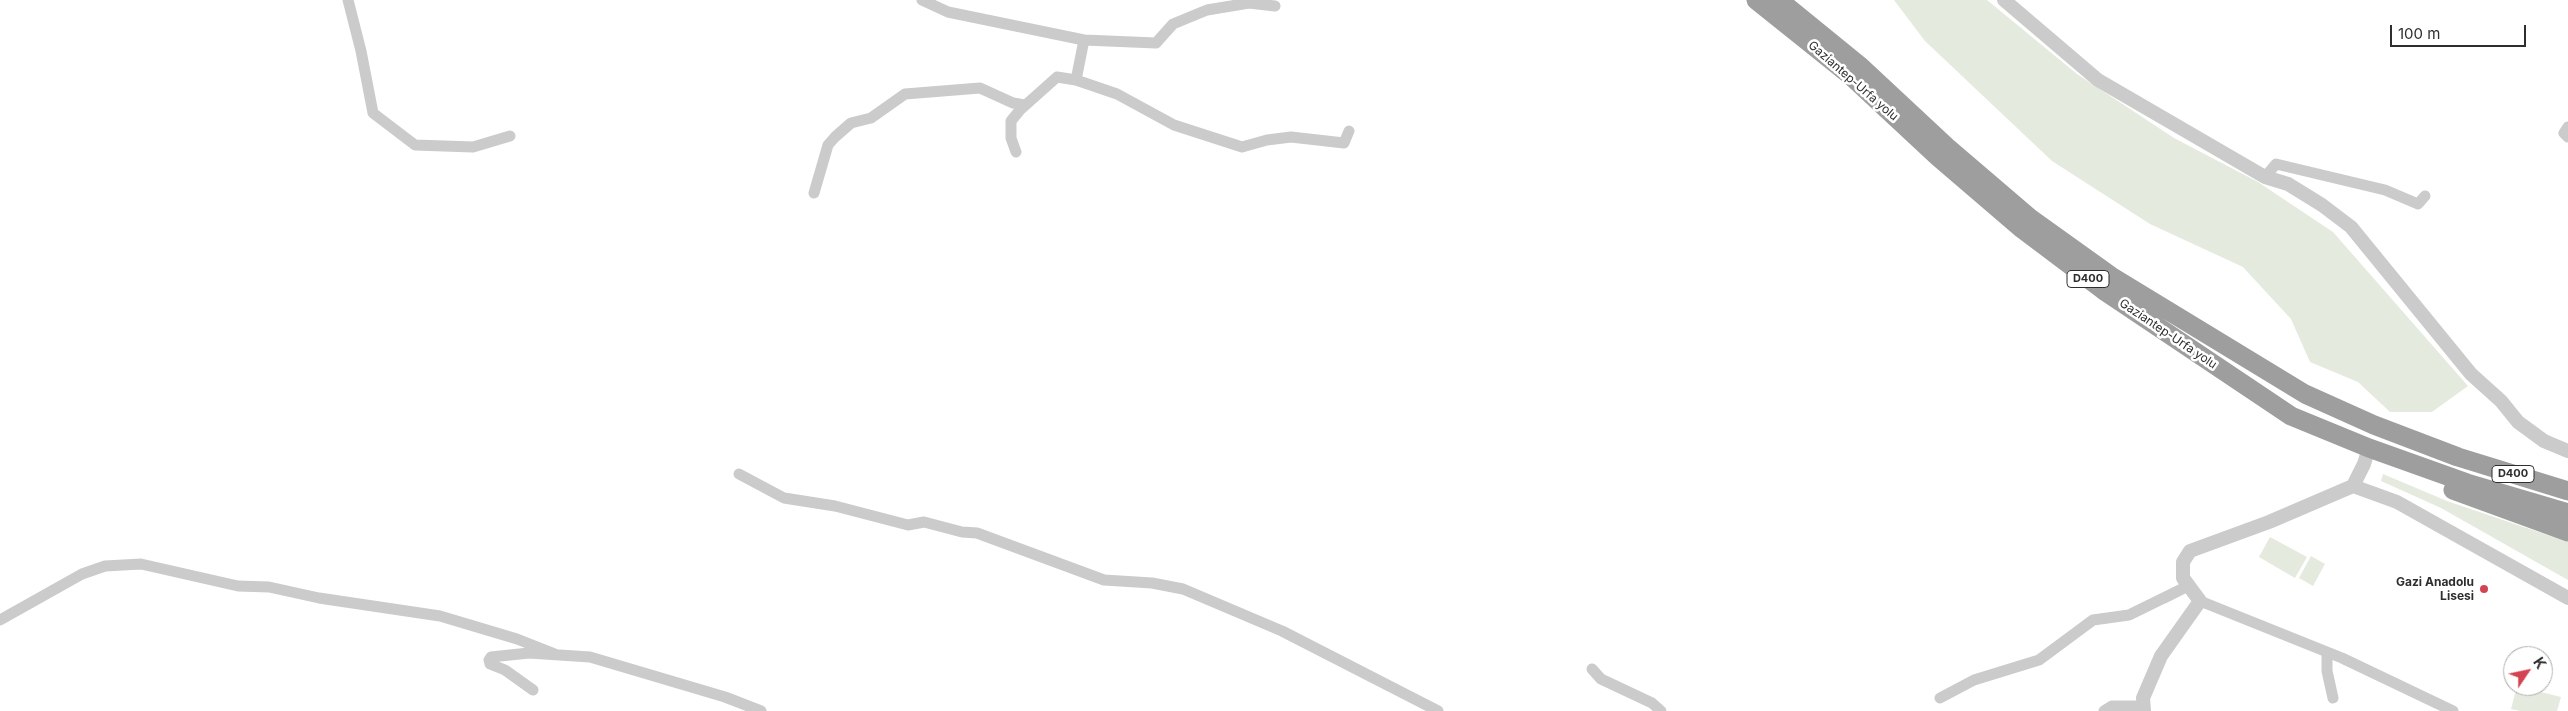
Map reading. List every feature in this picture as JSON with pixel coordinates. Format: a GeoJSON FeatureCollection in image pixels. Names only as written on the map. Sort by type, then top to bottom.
{"type":"FeatureCollection","features":[{"type":"Feature","properties":{"kind":"highway","name":"Gaziantep-Urfa yolu"},"geometry":{"type":"LineString","coordinates":[[1756,0],[1851,76],[1938,157],[2022,229],[2103,290],[2291,416],[2369,448],[2467,483],[2568,513]]}},
{"type":"Feature","properties":{"kind":"highway","name":"Gaziantep-Urfa yolu"},"geometry":{"type":"LineString","coordinates":[[1779,0],[1859,65],[1947,147],[2030,218],[2111,276],[2305,394],[2374,425],[2458,457],[2568,491]]}},
{"type":"Feature","properties":{"kind":"highway"},"geometry":{"type":"LineString","coordinates":[[2369,448],[2413,473],[2466,496],[2568,532]]}},
{"type":"Feature","properties":{"kind":"street"},"geometry":{"type":"LineString","coordinates":[[348,0],[361,51],[373,113],[415,145],[473,147],[510,136]]}},
{"type":"Feature","properties":{"kind":"street"},"geometry":{"type":"LineString","coordinates":[[922,0],[948,12],[1084,40],[1156,43],[1173,24],[1206,10],[1250,3],[1275,6]]}},
{"type":"Feature","properties":{"kind":"street"},"geometry":{"type":"LineString","coordinates":[[2004,0],[2098,80],[2265,177],[2288,184],[2322,205],[2351,227],[2471,374],[2501,401],[2518,422],[2544,441],[2568,451]]}},
{"type":"Feature","properties":{"kind":"street"},"geometry":{"type":"LineString","coordinates":[[1076,80],[1084,40]]}},
{"type":"Feature","properties":{"kind":"street"},"geometry":{"type":"LineString","coordinates":[[1016,152],[1011,138],[1011,121],[1057,78],[1076,80],[1116,94],[1174,126],[1242,147],[1267,140],[1291,137],[1344,143],[1349,131]]}},
{"type":"Feature","properties":{"kind":"street"},"geometry":{"type":"LineString","coordinates":[[814,193],[828,145],[851,123],[870,118],[905,94],[980,88],[1013,103],[1026,105]]}},
{"type":"Feature","properties":{"kind":"street"},"geometry":{"type":"LineString","coordinates":[[2568,127],[2564,133],[2568,137]]}},
{"type":"Feature","properties":{"kind":"street"},"geometry":{"type":"LineString","coordinates":[[2265,177],[2276,164],[2385,190],[2418,204],[2425,196]]}},
{"type":"Feature","properties":{"kind":"street"},"geometry":{"type":"LineString","coordinates":[[2369,448],[2364,464],[2353,486],[2269,522],[2190,551],[2182,562],[2183,578],[2200,601],[2327,652],[2449,710]]}},
{"type":"Feature","properties":{"kind":"street"},"geometry":{"type":"LineString","coordinates":[[739,474],[784,498],[835,506],[908,525],[924,522],[962,532],[977,533],[1104,580],[1152,582],[1183,589],[1282,630],[1438,711]]}},
{"type":"Feature","properties":{"kind":"street"},"geometry":{"type":"LineString","coordinates":[[2353,486],[2397,502],[2568,598]]}},
{"type":"Feature","properties":{"kind":"street"},"geometry":{"type":"LineString","coordinates":[[0,620],[82,574],[105,566],[141,564],[238,586],[269,587],[319,598],[440,616],[524,641],[555,654]]}},
{"type":"Feature","properties":{"kind":"street"},"geometry":{"type":"LineString","coordinates":[[2164,598],[2188,586]]}},
{"type":"Feature","properties":{"kind":"street"},"geometry":{"type":"LineString","coordinates":[[1940,698],[1974,680],[2039,660],[2094,620],[2129,615],[2188,586]]}},
{"type":"Feature","properties":{"kind":"street"},"geometry":{"type":"LineString","coordinates":[[2110,709],[2144,708],[2146,690],[2161,656],[2200,601]]}},
{"type":"Feature","properties":{"kind":"street"},"geometry":{"type":"LineString","coordinates":[[2327,652],[2327,671],[2333,698]]}},
{"type":"Feature","properties":{"kind":"street"},"geometry":{"type":"LineString","coordinates":[[534,690],[505,670],[490,664],[488,660],[498,655],[529,653],[590,657],[627,666],[761,711]]}},
{"type":"Feature","properties":{"kind":"street"},"geometry":{"type":"LineString","coordinates":[[1592,669],[1601,679],[1652,703],[1661,711]]}},
{"type":"Feature","properties":{"kind":"shaded area"},"geometry":{"type":"Polygon","coordinates":[[[1894,0],[1987,0],[2077,74],[2174,138],[2258,182],[2333,232],[2468,386],[2432,412],[2390,412],[2358,382],[2310,362],[2291,319],[2243,267],[2150,224],[2052,161],[1925,41],[1894,0]]]}},
{"type":"Feature","properties":{"kind":"shaded area"},"geometry":{"type":"Polygon","coordinates":[[[2383,474],[2447,501],[2568,542],[2568,580],[2441,508],[2381,481],[2383,474]]]}},
{"type":"Feature","properties":{"kind":"shaded area"},"geometry":{"type":"Polygon","coordinates":[[[2270,537],[2307,557],[2295,578],[2259,557],[2270,537]]]}},
{"type":"Feature","properties":{"kind":"shaded area"},"geometry":{"type":"Polygon","coordinates":[[[2311,556],[2325,564],[2313,586],[2299,578],[2311,556]]]}},
{"type":"Feature","properties":{"kind":"shaded area"},"geometry":{"type":"Polygon","coordinates":[[[2553,695],[2561,697],[2557,711],[2520,711],[2511,709],[2514,696],[2553,695]]]}},
{"type":"Feature","properties":{"kind":"place","name":"Gazi Anadolu Lisesi"},"geometry":{"type":"Point","coordinates":[2484,589]}}]}
